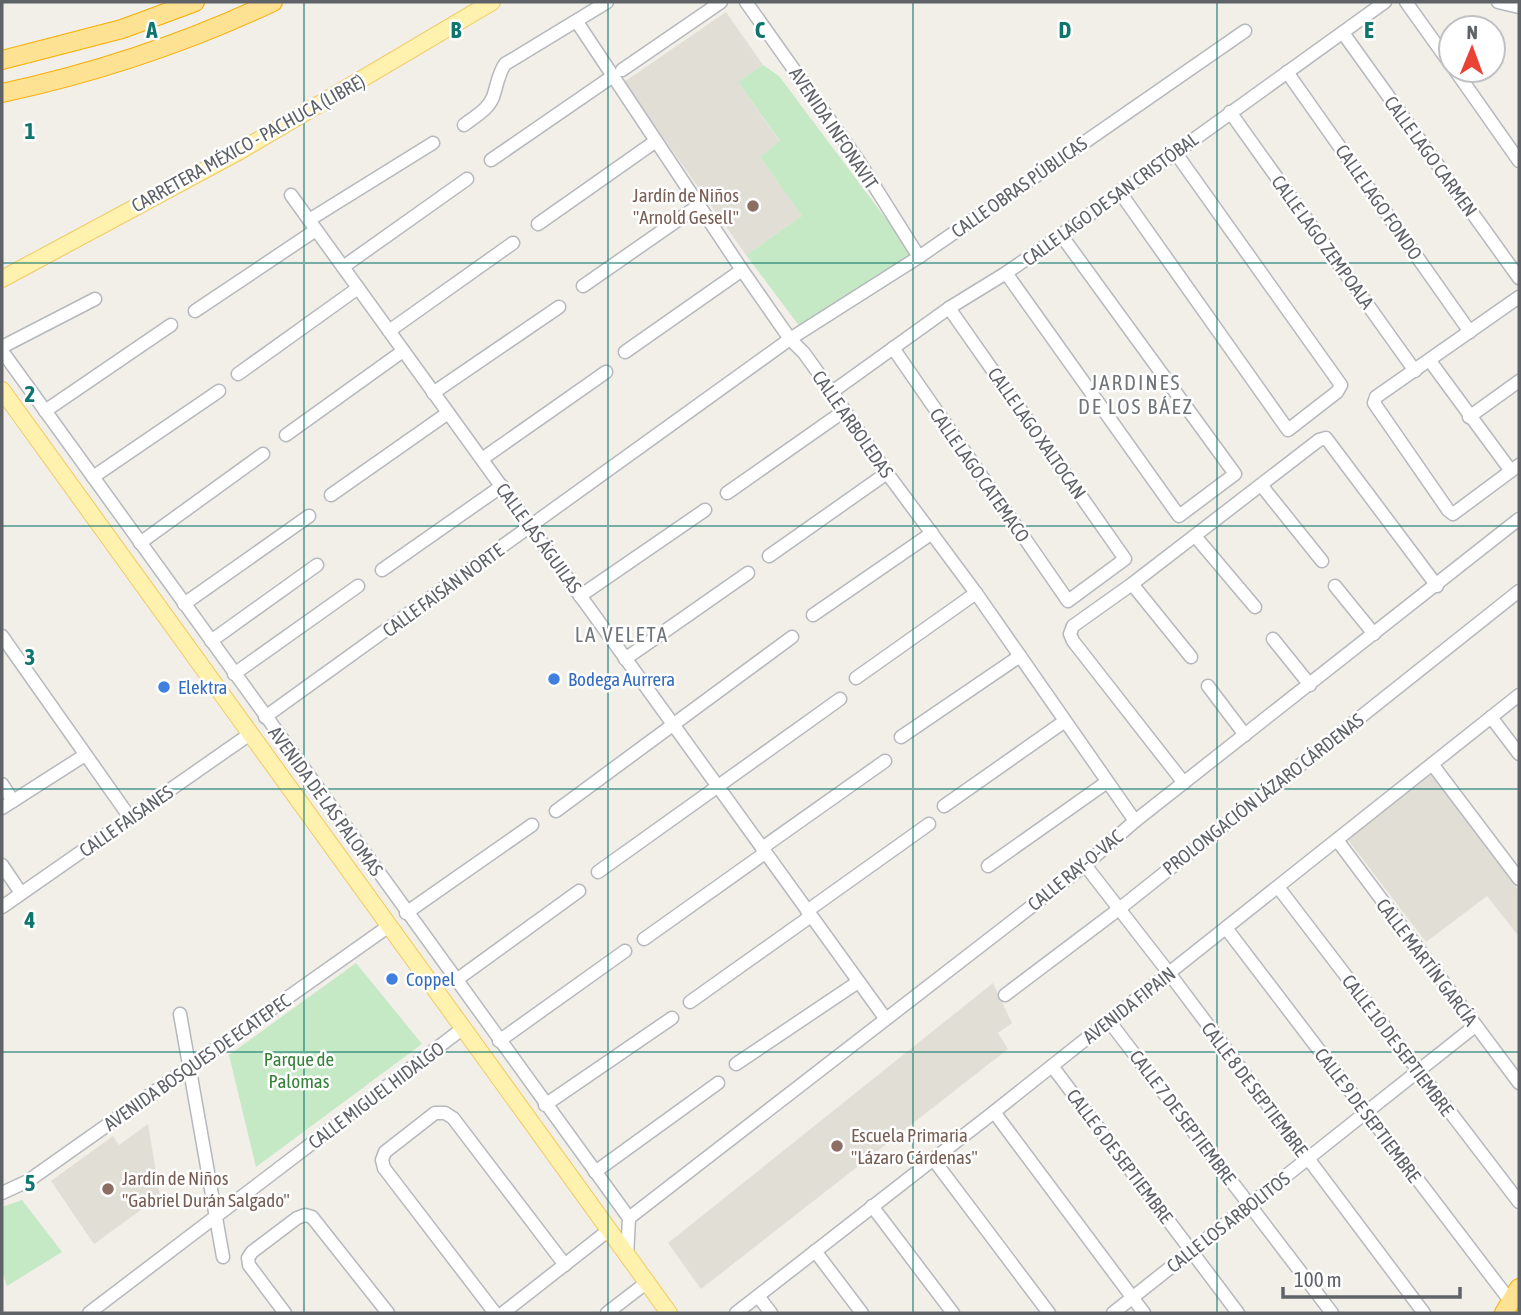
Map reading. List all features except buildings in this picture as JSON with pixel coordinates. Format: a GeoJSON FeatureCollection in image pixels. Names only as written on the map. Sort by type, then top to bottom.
{"type":"FeatureCollection","features":[{"type":"Feature","properties":{"kind":"highway"},"geometry":{"type":"LineString","coordinates":[[2,60],[121,29],[195,2]]}},
{"type":"Feature","properties":{"kind":"highway"},"geometry":{"type":"LineString","coordinates":[[2,93],[88,73],[125,61],[239,18],[273,2]]}},
{"type":"Feature","properties":{"kind":"main road","name":"CARRETERA MÉXICO - PACHUCA (LIBRE)"},"geometry":{"type":"LineString","coordinates":[[2,279],[240,151],[492,2]]}},
{"type":"Feature","properties":{"kind":"main road","name":"AVENIDA DE LAS PALOMAS"},"geometry":{"type":"LineString","coordinates":[[2,390],[669,1313]]}},
{"type":"Feature","properties":{"kind":"street"},"geometry":{"type":"LineString","coordinates":[[464,125],[492,100],[505,64],[607,2]]}},
{"type":"Feature","properties":{"kind":"street"},"geometry":{"type":"LineString","coordinates":[[491,160],[721,2]]}},
{"type":"Feature","properties":{"kind":"street","name":"AVENIDA INFONAVIT"},"geometry":{"type":"LineString","coordinates":[[746,2],[858,160],[919,257]]}},
{"type":"Feature","properties":{"kind":"street","name":"CALLE LAGO DE SAN CRISTÓBAL"},"geometry":{"type":"LineString","coordinates":[[832,392],[949,308],[1061,235],[1385,2]]}},
{"type":"Feature","properties":{"kind":"street"},"geometry":{"type":"LineString","coordinates":[[1406,2],[1437,45]]}},
{"type":"Feature","properties":{"kind":"street"},"geometry":{"type":"LineString","coordinates":[[1502,2],[1519,7]]}},
{"type":"Feature","properties":{"kind":"street","name":"CALLE ARBOLEDAS"},"geometry":{"type":"LineString","coordinates":[[577,22],[617,73],[698,206],[790,339],[804,353],[887,473],[976,593],[1135,821]]}},
{"type":"Feature","properties":{"kind":"street","name":"CALLE OBRAS PÚBLICAS"},"geometry":{"type":"LineString","coordinates":[[790,339],[919,257],[1245,31]]}},
{"type":"Feature","properties":{"kind":"street","name":"CALLE LAGO CARMEN"},"geometry":{"type":"LineString","coordinates":[[1343,33],[1519,278]]}},
{"type":"Feature","properties":{"kind":"street","name":"CALLE LAGO FONDO"},"geometry":{"type":"LineString","coordinates":[[1287,72],[1471,332]]}},
{"type":"Feature","properties":{"kind":"street"},"geometry":{"type":"LineString","coordinates":[[1465,84],[1519,161]]}},
{"type":"Feature","properties":{"kind":"street","name":"CALLE LAGO ZEMPOALA"},"geometry":{"type":"LineString","coordinates":[[1230,113],[1415,371]]}},
{"type":"Feature","properties":{"kind":"street"},"geometry":{"type":"LineString","coordinates":[[538,224],[656,141]]}},
{"type":"Feature","properties":{"kind":"street"},"geometry":{"type":"LineString","coordinates":[[195,310],[313,225],[433,144]]}},
{"type":"Feature","properties":{"kind":"street"},"geometry":{"type":"LineString","coordinates":[[1119,191],[1288,430],[1337,392],[1340,385],[1175,152]]}},
{"type":"Feature","properties":{"kind":"street"},"geometry":{"type":"LineString","coordinates":[[343,267],[467,179]]}},
{"type":"Feature","properties":{"kind":"street","name":"CALLE LAS ÁGUILAS"},"geometry":{"type":"LineString","coordinates":[[290,195],[885,1018]]}},
{"type":"Feature","properties":{"kind":"street"},"geometry":{"type":"LineString","coordinates":[[583,286],[698,206]]}},
{"type":"Feature","properties":{"kind":"street"},"geometry":{"type":"LineString","coordinates":[[1006,273],[1179,516],[1235,474],[1061,235]]}},
{"type":"Feature","properties":{"kind":"street"},"geometry":{"type":"LineString","coordinates":[[389,331],[513,243]]}},
{"type":"Feature","properties":{"kind":"street"},"geometry":{"type":"LineString","coordinates":[[625,352],[742,270]]}},
{"type":"Feature","properties":{"kind":"street"},"geometry":{"type":"LineString","coordinates":[[238,374],[358,288]]}},
{"type":"Feature","properties":{"kind":"street"},"geometry":{"type":"LineString","coordinates":[[1430,361],[1469,417],[1515,468],[1453,514],[1374,403],[1376,397],[1519,297]]}},
{"type":"Feature","properties":{"kind":"street"},"geometry":{"type":"LineString","coordinates":[[2,349],[95,299]]}},
{"type":"Feature","properties":{"kind":"street"},"geometry":{"type":"LineString","coordinates":[[433,393],[559,307]]}},
{"type":"Feature","properties":{"kind":"street","name":"CALLE LAGO XALTOCAN"},"geometry":{"type":"LineString","coordinates":[[949,308],[1125,559],[1068,601]]}},
{"type":"Feature","properties":{"kind":"street"},"geometry":{"type":"LineString","coordinates":[[45,411],[171,325]]}},
{"type":"Feature","properties":{"kind":"street","name":"CALLE FAISÁN NORTE"},"geometry":{"type":"LineString","coordinates":[[265,717],[790,339]]}},
{"type":"Feature","properties":{"kind":"street","name":"CALLE LAGO CATEMACO"},"geometry":{"type":"LineString","coordinates":[[893,348],[1068,601]]}},
{"type":"Feature","properties":{"kind":"street","name":"AVENIDA DE LAS PALOMAS"},"geometry":{"type":"LineString","coordinates":[[2,349],[629,1219]]}},
{"type":"Feature","properties":{"kind":"street"},"geometry":{"type":"LineString","coordinates":[[286,435],[403,351]]}},
{"type":"Feature","properties":{"kind":"street"},"geometry":{"type":"LineString","coordinates":[[482,459],[606,372]]}},
{"type":"Feature","properties":{"kind":"street"},"geometry":{"type":"LineString","coordinates":[[1469,417],[1519,381]]}},
{"type":"Feature","properties":{"kind":"street"},"geometry":{"type":"LineString","coordinates":[[93,477],[219,391]]}},
{"type":"Feature","properties":{"kind":"street"},"geometry":{"type":"LineString","coordinates":[[727,493],[844,411]]}},
{"type":"Feature","properties":{"kind":"street"},"geometry":{"type":"LineString","coordinates":[[331,495],[448,413]]}},
{"type":"Feature","properties":{"kind":"street"},"geometry":{"type":"LineString","coordinates":[[1184,783],[1073,641],[1070,634],[1073,626],[1319,440],[1326,438],[1437,586]]}},
{"type":"Feature","properties":{"kind":"street"},"geometry":{"type":"LineString","coordinates":[[140,543],[263,454]]}},
{"type":"Feature","properties":{"kind":"street"},"geometry":{"type":"LineString","coordinates":[[769,556],[887,473]]}},
{"type":"Feature","properties":{"kind":"street"},"geometry":{"type":"LineString","coordinates":[[1261,485],[1322,561]]}},
{"type":"Feature","properties":{"kind":"street"},"geometry":{"type":"LineString","coordinates":[[382,570],[502,486]]}},
{"type":"Feature","properties":{"kind":"street"},"geometry":{"type":"LineString","coordinates":[[580,596],[705,510]]}},
{"type":"Feature","properties":{"kind":"street"},"geometry":{"type":"LineString","coordinates":[[184,604],[309,516]]}},
{"type":"Feature","properties":{"kind":"street","name":"CALLE RAY-O-VAC"},"geometry":{"type":"LineString","coordinates":[[629,1219],[1085,864],[1135,821],[1519,519]]}},
{"type":"Feature","properties":{"kind":"street"},"geometry":{"type":"LineString","coordinates":[[813,615],[932,533]]}},
{"type":"Feature","properties":{"kind":"street"},"geometry":{"type":"LineString","coordinates":[[1195,536],[1255,607]]}},
{"type":"Feature","properties":{"kind":"street"},"geometry":{"type":"LineString","coordinates":[[211,641],[317,565]]}},
{"type":"Feature","properties":{"kind":"street"},"geometry":{"type":"LineString","coordinates":[[625,659],[748,573]]}},
{"type":"Feature","properties":{"kind":"street"},"geometry":{"type":"LineString","coordinates":[[1132,584],[1191,657]]}},
{"type":"Feature","properties":{"kind":"street"},"geometry":{"type":"LineString","coordinates":[[234,674],[358,586]]}},
{"type":"Feature","properties":{"kind":"street"},"geometry":{"type":"LineString","coordinates":[[1335,586],[1374,634]]}},
{"type":"Feature","properties":{"kind":"street","name":"PROLONGACIÓN LÁZARO CÁRDENAS"},"geometry":{"type":"LineString","coordinates":[[1005,995],[1119,909],[1519,591]]}},
{"type":"Feature","properties":{"kind":"street"},"geometry":{"type":"LineString","coordinates":[[856,678],[976,593]]}},
{"type":"Feature","properties":{"kind":"street"},"geometry":{"type":"LineString","coordinates":[[2,636],[131,819]]}},
{"type":"Feature","properties":{"kind":"street"},"geometry":{"type":"LineString","coordinates":[[556,811],[792,637]]}},
{"type":"Feature","properties":{"kind":"street"},"geometry":{"type":"LineString","coordinates":[[1273,639],[1310,685]]}},
{"type":"Feature","properties":{"kind":"street"},"geometry":{"type":"LineString","coordinates":[[901,737],[1020,656]]}},
{"type":"Feature","properties":{"kind":"street"},"geometry":{"type":"LineString","coordinates":[[1208,686],[1245,735]]}},
{"type":"Feature","properties":{"kind":"street","name":"AVENIDA FIPAIN"},"geometry":{"type":"LineString","coordinates":[[736,1313],[1519,695]]}},
{"type":"Feature","properties":{"kind":"street"},"geometry":{"type":"LineString","coordinates":[[598,872],[840,699]]}},
{"type":"Feature","properties":{"kind":"street"},"geometry":{"type":"LineString","coordinates":[[1491,717],[1519,754]]}},
{"type":"Feature","properties":{"kind":"street"},"geometry":{"type":"LineString","coordinates":[[944,806],[1065,721]]}},
{"type":"Feature","properties":{"kind":"street","name":"CALLE FAISANES"},"geometry":{"type":"LineString","coordinates":[[2,907],[250,734]]}},
{"type":"Feature","properties":{"kind":"street"},"geometry":{"type":"LineString","coordinates":[[2,808],[85,755]]}},
{"type":"Feature","properties":{"kind":"street"},"geometry":{"type":"LineString","coordinates":[[644,939],[885,761]]}},
{"type":"Feature","properties":{"kind":"street"},"geometry":{"type":"LineString","coordinates":[[1432,764],[1519,879]]}},
{"type":"Feature","properties":{"kind":"street"},"geometry":{"type":"LineString","coordinates":[[988,866],[1107,782]]}},
{"type":"Feature","properties":{"kind":"street"},"geometry":{"type":"LineString","coordinates":[[2,783],[13,801]]}},
{"type":"Feature","properties":{"kind":"street"},"geometry":{"type":"LineString","coordinates":[[690,1002],[929,824]]}},
{"type":"Feature","properties":{"kind":"street"},"geometry":{"type":"LineString","coordinates":[[406,913],[531,825]]}},
{"type":"Feature","properties":{"kind":"street","name":"CALLE MARTÍN GARCÍA"},"geometry":{"type":"LineString","coordinates":[[1337,840],[1519,1083]]}},
{"type":"Feature","properties":{"kind":"street","name":"CALLE 8 DE SEPTIEMBRE"},"geometry":{"type":"LineString","coordinates":[[1085,864],[1424,1313]]}},
{"type":"Feature","properties":{"kind":"street"},"geometry":{"type":"LineString","coordinates":[[2,865],[21,893]]}},
{"type":"Feature","properties":{"kind":"street","name":"CALLE 10 DE SEPTIEMBRE"},"geometry":{"type":"LineString","coordinates":[[1278,887],[1519,1202]]}},
{"type":"Feature","properties":{"kind":"street"},"geometry":{"type":"LineString","coordinates":[[455,981],[579,891]]}},
{"type":"Feature","properties":{"kind":"street","name":"AVENIDA BOSQUES DE ECATEPEC"},"geometry":{"type":"LineString","coordinates":[[2,1193],[28,1181],[388,926]]}},
{"type":"Feature","properties":{"kind":"street","name":"CALLE 9 DE SEPTIEMBRE"},"geometry":{"type":"LineString","coordinates":[[1226,928],[1511,1301]]}},
{"type":"Feature","properties":{"kind":"street"},"geometry":{"type":"LineString","coordinates":[[499,1041],[625,951]]}},
{"type":"Feature","properties":{"kind":"street"},"geometry":{"type":"LineString","coordinates":[[736,1064],[858,982]]}},
{"type":"Feature","properties":{"kind":"street"},"geometry":{"type":"LineString","coordinates":[[180,1014],[223,1257]]}},
{"type":"Feature","properties":{"kind":"street"},"geometry":{"type":"LineString","coordinates":[[545,1105],[672,1018]]}},
{"type":"Feature","properties":{"kind":"street","name":"CALLE 7 DE SEPTIEMBRE"},"geometry":{"type":"LineString","coordinates":[[1109,1020],[1332,1313]]}},
{"type":"Feature","properties":{"kind":"street","name":"CALLE LOS ARBOLITOS"},"geometry":{"type":"LineString","coordinates":[[1113,1313],[1475,1026]]}},
{"type":"Feature","properties":{"kind":"street","name":"CALLE MIGUEL HIDALGO"},"geometry":{"type":"LineString","coordinates":[[89,1313],[462,1029]]}},
{"type":"Feature","properties":{"kind":"street","name":"CALLE 6 DE SEPTIEMBRE"},"geometry":{"type":"LineString","coordinates":[[1052,1066],[1238,1313]]}},
{"type":"Feature","properties":{"kind":"street"},"geometry":{"type":"LineString","coordinates":[[595,1172],[718,1083]]}},
{"type":"Feature","properties":{"kind":"street"},"geometry":{"type":"LineString","coordinates":[[994,1112],[1144,1313]]}},
{"type":"Feature","properties":{"kind":"street"},"geometry":{"type":"LineString","coordinates":[[495,1313],[384,1168],[384,1152],[435,1113],[445,1113],[453,1118],[565,1265]]}},
{"type":"Feature","properties":{"kind":"street"},"geometry":{"type":"LineString","coordinates":[[933,1159],[1049,1313]]}},
{"type":"Feature","properties":{"kind":"street"},"geometry":{"type":"LineString","coordinates":[[872,1206],[953,1313]]}},
{"type":"Feature","properties":{"kind":"street"},"geometry":{"type":"LineString","coordinates":[[285,1313],[249,1265],[248,1258],[297,1217],[305,1215],[312,1217],[388,1313]]}},
{"type":"Feature","properties":{"kind":"street"},"geometry":{"type":"LineString","coordinates":[[628,1257],[629,1219]]}},
{"type":"Feature","properties":{"kind":"street"},"geometry":{"type":"LineString","coordinates":[[503,1313],[609,1230]]}},
{"type":"Feature","properties":{"kind":"street"},"geometry":{"type":"LineString","coordinates":[[815,1251],[862,1313]]}},
{"type":"Feature","properties":{"kind":"street"},"geometry":{"type":"LineString","coordinates":[[607,1313],[646,1283]]}},
{"type":"Feature","properties":{"kind":"street"},"geometry":{"type":"LineString","coordinates":[[758,1296],[771,1313]]}},
{"type":"Feature","properties":{"kind":"shaded area"},"geometry":{"type":"Polygon","coordinates":[[[726,12],[763,65],[738,82],[780,142],[760,157],[802,216],[746,255],[624,82],[726,12]]]}},
{"type":"Feature","properties":{"kind":"shaded area"},"geometry":{"type":"Polygon","coordinates":[[[1429,772],[1519,891],[1517,934],[1487,896],[1426,942],[1345,836],[1429,772]]]}},
{"type":"Feature","properties":{"kind":"shaded area","name":"Escuela Primaria \"Lázaro Cárdenas\""},"geometry":{"type":"Polygon","coordinates":[[[993,983],[1012,1023],[998,1033],[1008,1049],[701,1289],[668,1243],[993,983]]]}},
{"type":"Feature","properties":{"kind":"shaded area","name":"Jardín de Niños \"Gabriel Durán Salgado\""},"geometry":{"type":"Polygon","coordinates":[[[148,1124],[160,1196],[94,1244],[51,1181],[113,1136],[119,1145],[148,1124]]]}},
{"type":"Feature","properties":{"kind":"green space"},"geometry":{"type":"Polygon","coordinates":[[[763,65],[779,76],[913,255],[803,331],[746,255],[802,216],[760,157],[780,141],[738,82],[763,65]]]}},
{"type":"Feature","properties":{"kind":"green space","name":"Parque de Palomas"},"geometry":{"type":"Polygon","coordinates":[[[356,963],[422,1044],[256,1167],[229,1055],[356,963]]]}},
{"type":"Feature","properties":{"kind":"green space"},"geometry":{"type":"Polygon","coordinates":[[[22,1200],[62,1252],[7,1286],[2,1270],[2,1207],[22,1200]]]}},
{"type":"Feature","properties":{"kind":"place","name":"Jardín de Niños \"Arnold Gesell\""},"geometry":{"type":"Point","coordinates":[753,206]}},
{"type":"Feature","properties":{"kind":"place","name":"Bodega Aurrera"},"geometry":{"type":"Point","coordinates":[554,679]}},
{"type":"Feature","properties":{"kind":"place","name":"Elektra"},"geometry":{"type":"Point","coordinates":[164,687]}},
{"type":"Feature","properties":{"kind":"place","name":"Coppel"},"geometry":{"type":"Point","coordinates":[392,979]}},
{"type":"Feature","properties":{"kind":"place","name":"Escuela Primaria \"Lázaro Cárdenas\""},"geometry":{"type":"Point","coordinates":[837,1146]}},
{"type":"Feature","properties":{"kind":"place","name":"Jardín de Niños \"Gabriel Durán Salgado\""},"geometry":{"type":"Point","coordinates":[108,1189]}},
{"type":"Feature","properties":{"kind":"district","name":"JARDINES DE LOS BÁEZ"},"geometry":{"type":"Point","coordinates":[1136,395]}},
{"type":"Feature","properties":{"kind":"district","name":"LA VELETA"},"geometry":{"type":"Point","coordinates":[622,635]}}]}
